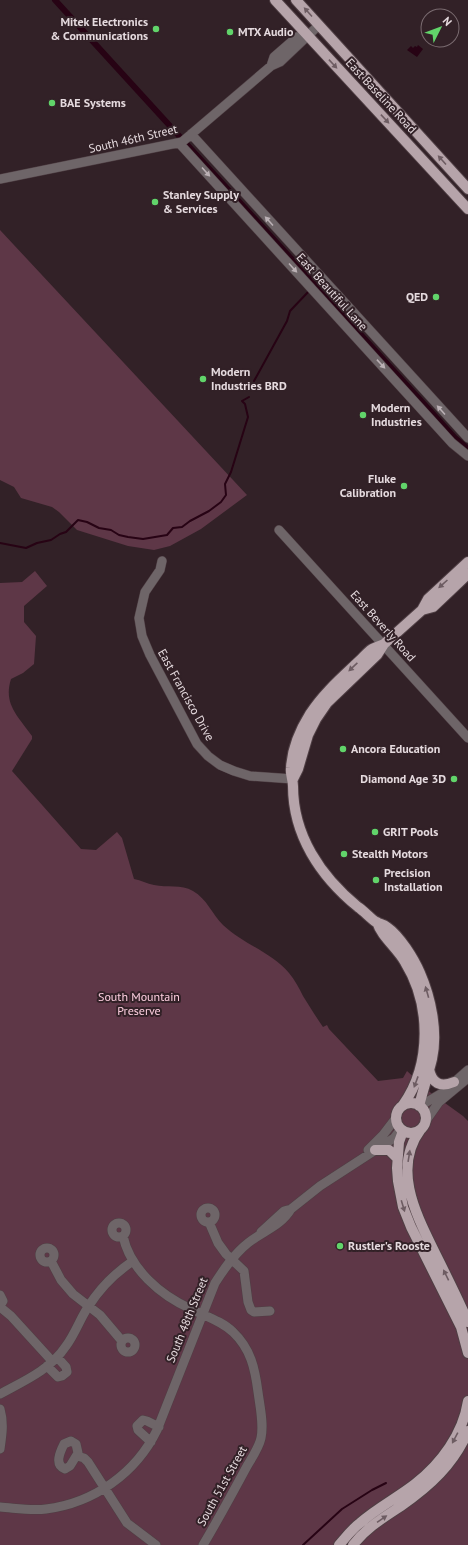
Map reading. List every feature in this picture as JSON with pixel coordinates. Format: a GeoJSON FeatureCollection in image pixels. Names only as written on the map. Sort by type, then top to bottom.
{"type":"FeatureCollection","features":[{"type":"Feature","properties":{"kind":"main road","name":"East Baseline Road"},"geometry":{"type":"LineString","coordinates":[[274,0],[468,209]]}},
{"type":"Feature","properties":{"kind":"main road","name":"East Baseline Road"},"geometry":{"type":"LineString","coordinates":[[296,0],[468,190]]}},
{"type":"Feature","properties":{"kind":"main road"},"geometry":{"type":"LineString","coordinates":[[396,132],[408,122]]}},
{"type":"Feature","properties":{"kind":"main road"},"geometry":{"type":"LineString","coordinates":[[419,1106],[432,1059],[434,1034],[430,1002],[424,982],[410,955],[400,940],[387,927],[376,922],[341,892],[324,874],[310,853],[294,806],[293,779],[290,770],[297,742],[306,720],[328,690],[372,649],[384,644],[422,610],[428,599],[468,562]]}},
{"type":"Feature","properties":{"kind":"main road"},"geometry":{"type":"LineString","coordinates":[[422,610],[432,607],[468,574]]}},
{"type":"Feature","properties":{"kind":"main road"},"geometry":{"type":"LineString","coordinates":[[376,922],[379,930],[394,946],[406,963],[416,987],[424,1015],[425,1031],[423,1056],[414,1088],[398,1110],[396,1118],[396,1122],[402,1130],[412,1133],[423,1125]]}},
{"type":"Feature","properties":{"kind":"main road"},"geometry":{"type":"LineString","coordinates":[[429,1069],[432,1078],[439,1084],[445,1085],[454,1082]]}},
{"type":"Feature","properties":{"kind":"main road"},"geometry":{"type":"LineString","coordinates":[[403,1105],[411,1103],[419,1106],[425,1115],[423,1125],[415,1138],[409,1156],[408,1176],[411,1198],[458,1312]]}},
{"type":"Feature","properties":{"kind":"main road"},"geometry":{"type":"LineString","coordinates":[[402,1130],[397,1158],[398,1181],[404,1211],[411,1227],[464,1324],[468,1353]]}},
{"type":"Feature","properties":{"kind":"main road"},"geometry":{"type":"LineString","coordinates":[[375,1150],[389,1150],[397,1158]]}},
{"type":"Feature","properties":{"kind":"main road"},"geometry":{"type":"LineString","coordinates":[[339,1545],[360,1523],[431,1471],[448,1449],[457,1433],[467,1410],[468,1401]]}},
{"type":"Feature","properties":{"kind":"main road"},"geometry":{"type":"LineString","coordinates":[[353,1545],[374,1524],[429,1485],[449,1464],[468,1431]]}},
{"type":"Feature","properties":{"kind":"street","name":"South 46th Street"},"geometry":{"type":"LineString","coordinates":[[0,178],[185,140],[271,66],[280,62],[319,25]]}},
{"type":"Feature","properties":{"kind":"street","name":"East Beautiful Lane"},"geometry":{"type":"LineString","coordinates":[[185,140],[468,438]]}},
{"type":"Feature","properties":{"kind":"street","name":"East Beautiful Lane"},"geometry":{"type":"LineString","coordinates":[[185,140],[452,443],[468,456]]}},
{"type":"Feature","properties":{"kind":"street","name":"East Beverly Road"},"geometry":{"type":"LineString","coordinates":[[279,530],[468,738]]}},
{"type":"Feature","properties":{"kind":"street","name":"East Francisco Drive"},"geometry":{"type":"LineString","coordinates":[[162,561],[160,570],[145,592],[139,618],[142,636],[150,655],[197,744],[208,756],[220,765],[234,771],[250,776],[293,779]]}},
{"type":"Feature","properties":{"kind":"street"},"geometry":{"type":"LineString","coordinates":[[419,1106],[442,1092],[468,1070]]}},
{"type":"Feature","properties":{"kind":"street"},"geometry":{"type":"LineString","coordinates":[[423,1125],[439,1102],[468,1078]]}},
{"type":"Feature","properties":{"kind":"street","name":"South 48th Street"},"geometry":{"type":"LineString","coordinates":[[353,1164],[384,1135],[396,1118]]}},
{"type":"Feature","properties":{"kind":"street","name":"South 48th Street"},"geometry":{"type":"LineString","coordinates":[[0,1507],[35,1509],[62,1506],[84,1500],[104,1488],[131,1468],[151,1442],[214,1283],[232,1259],[259,1235],[270,1222],[284,1211],[291,1209],[353,1164],[394,1138],[402,1130]]}},
{"type":"Feature","properties":{"kind":"street"},"geometry":{"type":"LineString","coordinates":[[209,1222],[218,1242],[244,1271],[248,1302],[251,1310],[254,1312],[270,1311]]}},
{"type":"Feature","properties":{"kind":"street"},"geometry":{"type":"LineString","coordinates":[[123,1236],[126,1248],[133,1261],[146,1278],[184,1306],[201,1314]]}},
{"type":"Feature","properties":{"kind":"street"},"geometry":{"type":"LineString","coordinates":[[51,1261],[61,1280],[69,1289],[100,1315],[122,1341]]}},
{"type":"Feature","properties":{"kind":"street"},"geometry":{"type":"LineString","coordinates":[[0,1394],[30,1380],[52,1362],[66,1346],[89,1306],[110,1279],[133,1261]]}},
{"type":"Feature","properties":{"kind":"street"},"geometry":{"type":"LineString","coordinates":[[0,1295],[3,1301],[0,1306],[11,1316],[52,1362]]}},
{"type":"Feature","properties":{"kind":"street","name":"South 51st Street"},"geometry":{"type":"LineString","coordinates":[[201,1314],[228,1327],[243,1343],[252,1360],[260,1406],[261,1438],[203,1545]]}},
{"type":"Feature","properties":{"kind":"street"},"geometry":{"type":"LineString","coordinates":[[0,1409],[3,1419],[0,1449]]}},
{"type":"Feature","properties":{"kind":"street"},"geometry":{"type":"LineString","coordinates":[[151,1442],[138,1430],[137,1426],[143,1420],[158,1427]]}},
{"type":"Feature","properties":{"kind":"street"},"geometry":{"type":"LineString","coordinates":[[77,1456],[84,1458],[88,1462],[127,1523],[156,1545]]}},
{"type":"Feature","properties":{"kind":"green space"},"geometry":{"type":"Polygon","coordinates":[[[0,230],[247,495],[201,529],[170,546],[154,550],[128,546],[77,530],[52,507],[21,498],[14,487],[0,480],[0,230]]]}},
{"type":"Feature","properties":{"kind":"green space","name":"South Mountain Preserve"},"geometry":{"type":"Polygon","coordinates":[[[35,571],[47,586],[24,606],[24,622],[36,636],[34,664],[23,673],[11,679],[9,688],[10,703],[17,716],[32,736],[32,739],[12,771],[81,849],[96,850],[117,832],[122,838],[134,879],[159,886],[184,888],[198,894],[206,902],[223,925],[231,932],[274,959],[289,973],[323,1027],[327,1025],[329,1029],[378,1081],[403,1078],[407,1071],[431,1093],[468,1121],[468,1545],[0,1545],[0,583],[22,582],[35,571]]]}},
{"type":"Feature","properties":{"kind":"shaded area"},"geometry":{"type":"Polygon","coordinates":[[[418,45],[423,49],[417,57],[407,50],[411,46],[413,48],[415,46],[417,47],[418,45]]]}},
{"type":"Feature","properties":{"kind":"waterway"},"geometry":{"type":"LineString","coordinates":[[55,0],[455,438],[468,449]]}},
{"type":"Feature","properties":{"kind":"waterway"},"geometry":{"type":"LineString","coordinates":[[254,381],[287,321],[290,311],[309,291]]}},
{"type":"Feature","properties":{"kind":"waterway"},"geometry":{"type":"LineString","coordinates":[[0,543],[26,548],[37,543],[51,540],[66,532],[78,520],[87,522],[99,528],[111,530],[119,535],[143,539],[167,535],[173,528],[182,527],[209,511],[221,502],[226,495],[225,484],[231,472],[248,417],[245,404],[242,401],[249,397]]}},
{"type":"Feature","properties":{"kind":"waterway"},"geometry":{"type":"LineString","coordinates":[[303,1545],[342,1509],[386,1483]]}},
{"type":"Feature","properties":{"kind":"place","name":"Mitek Electronics & Communications"},"geometry":{"type":"Point","coordinates":[156,29]}},
{"type":"Feature","properties":{"kind":"place","name":"MTX Audio"},"geometry":{"type":"Point","coordinates":[230,32]}},
{"type":"Feature","properties":{"kind":"place","name":"BAE Systems"},"geometry":{"type":"Point","coordinates":[52,103]}},
{"type":"Feature","properties":{"kind":"place","name":"Stanley Supply & Services"},"geometry":{"type":"Point","coordinates":[155,202]}},
{"type":"Feature","properties":{"kind":"place","name":"QED"},"geometry":{"type":"Point","coordinates":[436,297]}},
{"type":"Feature","properties":{"kind":"place","name":"Modern Industries BRD"},"geometry":{"type":"Point","coordinates":[203,379]}},
{"type":"Feature","properties":{"kind":"place","name":"Modern Industries"},"geometry":{"type":"Point","coordinates":[363,415]}},
{"type":"Feature","properties":{"kind":"place","name":"Fluke Calibration"},"geometry":{"type":"Point","coordinates":[404,486]}},
{"type":"Feature","properties":{"kind":"place","name":"Ancora Education"},"geometry":{"type":"Point","coordinates":[343,749]}},
{"type":"Feature","properties":{"kind":"place","name":"Diamond Age 3D"},"geometry":{"type":"Point","coordinates":[454,779]}},
{"type":"Feature","properties":{"kind":"place","name":"GRIT Pools"},"geometry":{"type":"Point","coordinates":[375,832]}},
{"type":"Feature","properties":{"kind":"place","name":"Stealth Motors"},"geometry":{"type":"Point","coordinates":[344,854]}},
{"type":"Feature","properties":{"kind":"place","name":"Precision Installation"},"geometry":{"type":"Point","coordinates":[376,880]}},
{"type":"Feature","properties":{"kind":"place","name":"Rustler's Rooste"},"geometry":{"type":"Point","coordinates":[340,1246]}}]}
